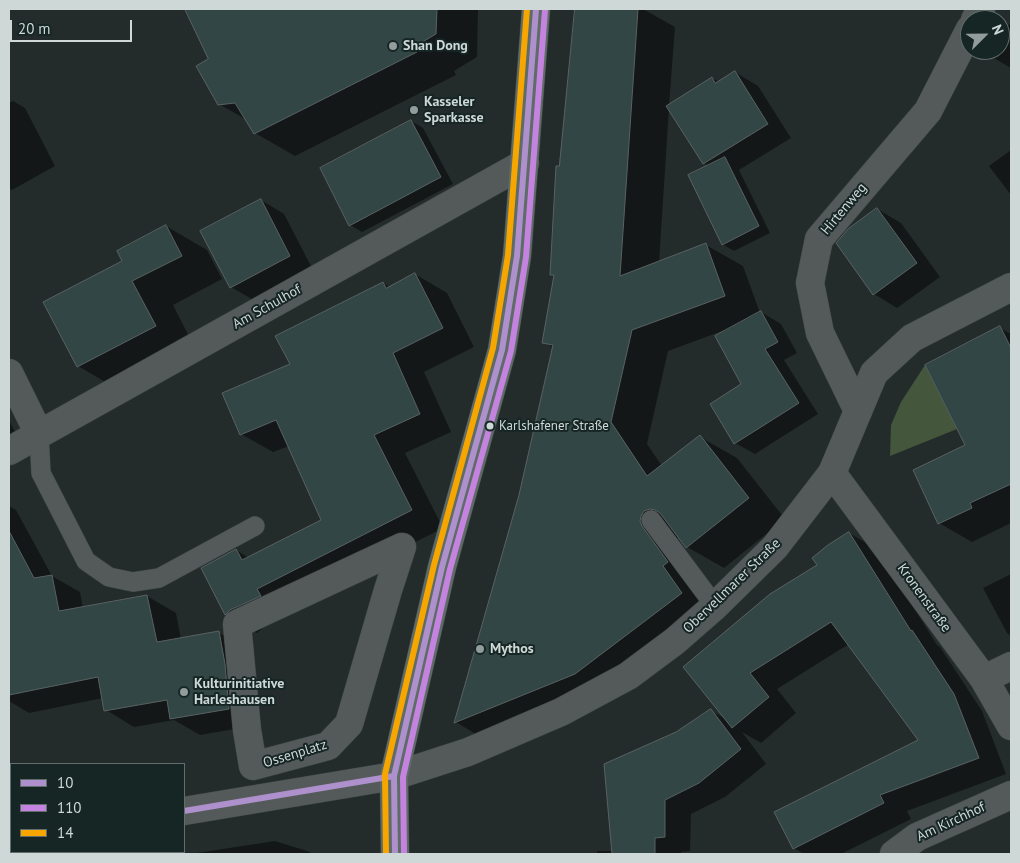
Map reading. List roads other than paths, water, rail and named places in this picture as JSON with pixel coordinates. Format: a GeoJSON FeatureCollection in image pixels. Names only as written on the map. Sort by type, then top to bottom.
{"type":"FeatureCollection","features":[{"type":"Feature","properties":{"kind":"main road"},"geometry":{"type":"LineString","coordinates":[[395,854],[394,776],[442,567],[502,350],[517,256],[536,9]]}},
{"type":"Feature","properties":{"kind":"street","name":"Hirtenweg"},"geometry":{"type":"LineString","coordinates":[[858,411],[820,333],[810,284],[819,239],[928,110],[960,48]]}},
{"type":"Feature","properties":{"kind":"street","name":"Am Schulhof"},"geometry":{"type":"LineString","coordinates":[[9,451],[525,163]]}},
{"type":"Feature","properties":{"kind":"street","name":"Obervellmarer Straße"},"geometry":{"type":"LineString","coordinates":[[394,776],[443,762],[561,712],[628,676],[676,641],[715,606],[775,546],[832,473],[874,373],[912,338],[1011,287]]}},
{"type":"Feature","properties":{"kind":"street"},"geometry":{"type":"LineString","coordinates":[[9,374],[39,434]]}},
{"type":"Feature","properties":{"kind":"street","name":"Kronenstraße"},"geometry":{"type":"LineString","coordinates":[[832,473],[984,679],[1011,726]]}},
{"type":"Feature","properties":{"kind":"street","name":"Ossenplatz"},"geometry":{"type":"LineString","coordinates":[[402,547],[349,724],[328,746],[253,766],[247,730],[237,624],[402,547]]}},
{"type":"Feature","properties":{"kind":"street"},"geometry":{"type":"LineString","coordinates":[[984,679],[1011,666]]}},
{"type":"Feature","properties":{"kind":"street"},"geometry":{"type":"LineString","coordinates":[[185,811],[394,776]]}},
{"type":"Feature","properties":{"kind":"street","name":"Am Kirchhof"},"geometry":{"type":"LineString","coordinates":[[894,854],[917,837],[1011,795]]}},
{"type":"Feature","properties":{"kind":"lane"},"geometry":{"type":"LineString","coordinates":[[39,434],[41,473],[86,561],[110,577],[133,582],[159,578],[255,526]]}},
{"type":"Feature","properties":{"kind":"lane"},"geometry":{"type":"LineString","coordinates":[[651,520],[715,606]]}},
{"type":"Feature","properties":{"kind":"place","name":"Shan Dong"},"geometry":{"type":"Point","coordinates":[393,46]}},
{"type":"Feature","properties":{"kind":"place","name":"Kasseler Sparkasse"},"geometry":{"type":"Point","coordinates":[414,110]}},
{"type":"Feature","properties":{"kind":"place","name":"Karlshafener Straße"},"geometry":{"type":"Point","coordinates":[490,426]}},
{"type":"Feature","properties":{"kind":"place","name":"Mythos"},"geometry":{"type":"Point","coordinates":[480,649]}},
{"type":"Feature","properties":{"kind":"place","name":"Kulturinitiative Harleshausen"},"geometry":{"type":"Point","coordinates":[184,692]}}]}
